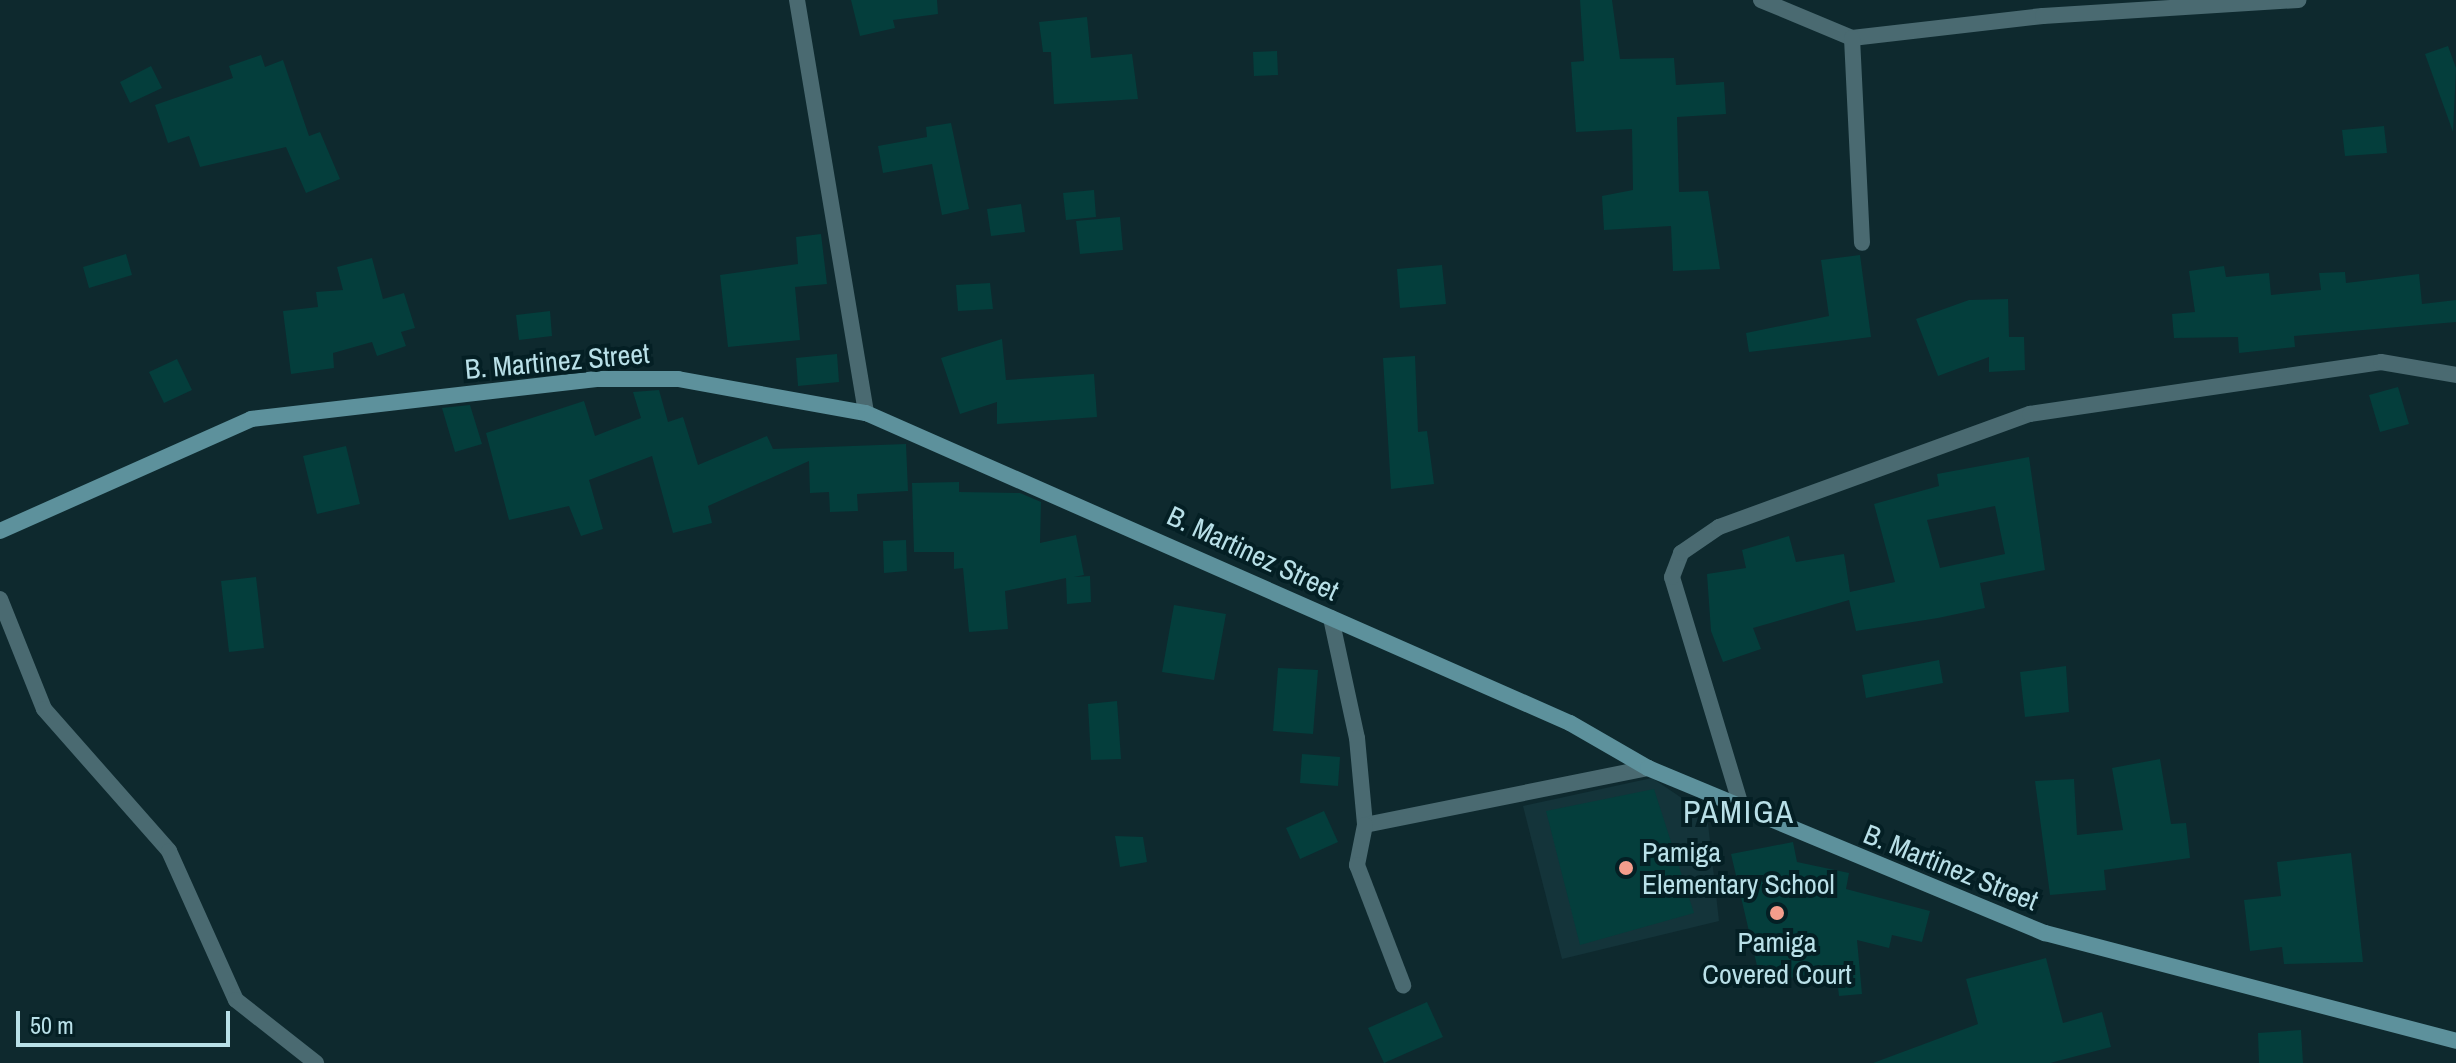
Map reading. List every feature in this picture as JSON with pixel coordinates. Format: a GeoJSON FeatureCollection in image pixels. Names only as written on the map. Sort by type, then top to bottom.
{"type":"FeatureCollection","features":[{"type":"Feature","properties":{"kind":"street"},"geometry":{"type":"LineString","coordinates":[[797,0],[866,413]]}},
{"type":"Feature","properties":{"kind":"street"},"geometry":{"type":"LineString","coordinates":[[1761,0],[1852,38],[2043,16],[2298,0]]}},
{"type":"Feature","properties":{"kind":"street"},"geometry":{"type":"LineString","coordinates":[[1852,38],[1862,243]]}},
{"type":"Feature","properties":{"kind":"street"},"geometry":{"type":"LineString","coordinates":[[1742,809],[1672,577],[1681,553],[1719,527],[2030,414],[2381,362],[2436,366],[2456,364]]}},
{"type":"Feature","properties":{"kind":"street"},"geometry":{"type":"LineString","coordinates":[[2436,366],[2456,375]]}},
{"type":"Feature","properties":{"kind":"street","name":"B. Martinez Street"},"geometry":{"type":"LineString","coordinates":[[0,531],[251,419],[615,379],[678,379],[866,413],[1570,723],[1648,768],[2045,933],[2456,1041]]}},
{"type":"Feature","properties":{"kind":"street"},"geometry":{"type":"LineString","coordinates":[[0,599],[44,709],[169,851],[236,1000],[316,1063]]}},
{"type":"Feature","properties":{"kind":"street"},"geometry":{"type":"LineString","coordinates":[[1331,618],[1357,738],[1365,825],[1357,865],[1403,985]]}},
{"type":"Feature","properties":{"kind":"street"},"geometry":{"type":"LineString","coordinates":[[1365,825],[1648,768]]}},
{"type":"Feature","properties":{"kind":"shaded area","name":"Pamiga Elementary School"},"geometry":{"type":"Polygon","coordinates":[[[1652,778],[1707,815],[1719,921],[1562,959],[1523,806],[1652,778]]]}},
{"type":"Feature","properties":{"kind":"building"},"geometry":{"type":"Polygon","coordinates":[[[851,0],[937,0],[938,14],[893,20],[895,28],[860,36],[851,0]]]}},
{"type":"Feature","properties":{"kind":"building"},"geometry":{"type":"Polygon","coordinates":[[[1580,0],[1612,0],[1620,59],[1674,58],[1676,85],[1724,82],[1726,114],[1677,117],[1679,192],[1708,191],[1720,269],[1673,271],[1671,226],[1604,230],[1602,196],[1633,190],[1632,129],[1576,132],[1571,62],[1584,61],[1580,0]]]}},
{"type":"Feature","properties":{"kind":"building"},"geometry":{"type":"Polygon","coordinates":[[[1087,17],[1091,58],[1132,54],[1138,99],[1054,104],[1051,52],[1043,52],[1039,22],[1087,17]]]}},
{"type":"Feature","properties":{"kind":"building"},"geometry":{"type":"Polygon","coordinates":[[[2448,46],[2456,68],[2453,132],[2425,54],[2448,46]]]}},
{"type":"Feature","properties":{"kind":"building"},"geometry":{"type":"Polygon","coordinates":[[[1277,51],[1278,75],[1254,76],[1253,52],[1277,51]]]}},
{"type":"Feature","properties":{"kind":"building"},"geometry":{"type":"Polygon","coordinates":[[[261,55],[265,67],[283,60],[309,136],[320,132],[340,179],[306,193],[286,147],[200,167],[189,136],[168,143],[155,105],[233,78],[229,66],[261,55]]]}},
{"type":"Feature","properties":{"kind":"building"},"geometry":{"type":"Polygon","coordinates":[[[151,66],[162,88],[130,103],[120,82],[151,66]]]}},
{"type":"Feature","properties":{"kind":"building"},"geometry":{"type":"Polygon","coordinates":[[[951,123],[969,209],[942,215],[932,164],[883,173],[878,146],[927,137],[926,127],[951,123]]]}},
{"type":"Feature","properties":{"kind":"building"},"geometry":{"type":"Polygon","coordinates":[[[2384,126],[2387,153],[2345,156],[2342,130],[2384,126]]]}},
{"type":"Feature","properties":{"kind":"building"},"geometry":{"type":"Polygon","coordinates":[[[1094,190],[1096,217],[1066,220],[1063,193],[1094,190]]]}},
{"type":"Feature","properties":{"kind":"building"},"geometry":{"type":"Polygon","coordinates":[[[1021,204],[1025,232],[991,236],[987,209],[1021,204]]]}},
{"type":"Feature","properties":{"kind":"building"},"geometry":{"type":"Polygon","coordinates":[[[1120,217],[1123,250],[1080,254],[1076,221],[1120,217]]]}},
{"type":"Feature","properties":{"kind":"building"},"geometry":{"type":"Polygon","coordinates":[[[821,234],[827,284],[795,287],[800,340],[728,347],[720,275],[798,264],[796,237],[821,234]]]}},
{"type":"Feature","properties":{"kind":"building"},"geometry":{"type":"Polygon","coordinates":[[[126,254],[132,275],[89,288],[83,267],[126,254]]]}},
{"type":"Feature","properties":{"kind":"building"},"geometry":{"type":"Polygon","coordinates":[[[1860,255],[1871,337],[1749,352],[1746,333],[1829,316],[1821,260],[1860,255]]]}},
{"type":"Feature","properties":{"kind":"building"},"geometry":{"type":"Polygon","coordinates":[[[372,258],[383,299],[404,293],[415,328],[401,332],[406,346],[377,356],[372,342],[333,353],[334,368],[291,374],[283,311],[318,307],[316,292],[343,290],[337,267],[372,258]]]}},
{"type":"Feature","properties":{"kind":"building"},"geometry":{"type":"Polygon","coordinates":[[[1442,265],[1446,304],[1400,308],[1397,269],[1442,265]]]}},
{"type":"Feature","properties":{"kind":"building"},"geometry":{"type":"Polygon","coordinates":[[[2224,266],[2226,277],[2269,273],[2271,295],[2321,290],[2319,273],[2345,272],[2346,283],[2419,274],[2422,304],[2456,300],[2456,322],[2294,336],[2295,347],[2239,353],[2238,337],[2174,338],[2172,314],[2195,312],[2189,271],[2224,266]]]}},
{"type":"Feature","properties":{"kind":"building"},"geometry":{"type":"Polygon","coordinates":[[[990,283],[993,309],[958,311],[956,285],[990,283]]]}},
{"type":"Feature","properties":{"kind":"building"},"geometry":{"type":"Polygon","coordinates":[[[2008,299],[2009,337],[2024,337],[2025,370],[1989,372],[1989,357],[1938,376],[1916,319],[1969,300],[2008,299]]]}},
{"type":"Feature","properties":{"kind":"building"},"geometry":{"type":"Polygon","coordinates":[[[550,311],[552,336],[519,340],[516,315],[550,311]]]}},
{"type":"Feature","properties":{"kind":"building"},"geometry":{"type":"Polygon","coordinates":[[[1002,339],[1006,380],[1094,374],[1097,417],[997,424],[997,402],[960,414],[941,358],[1002,339]]]}},
{"type":"Feature","properties":{"kind":"building"},"geometry":{"type":"Polygon","coordinates":[[[837,354],[839,382],[798,386],[796,358],[837,354]]]}},
{"type":"Feature","properties":{"kind":"building"},"geometry":{"type":"Polygon","coordinates":[[[1415,356],[1418,432],[1427,431],[1434,484],[1391,489],[1383,358],[1415,356]]]}},
{"type":"Feature","properties":{"kind":"building"},"geometry":{"type":"Polygon","coordinates":[[[177,359],[192,390],[164,403],[149,372],[177,359]]]}},
{"type":"Feature","properties":{"kind":"building"},"geometry":{"type":"Polygon","coordinates":[[[2398,387],[2409,424],[2380,432],[2369,395],[2398,387]]]}},
{"type":"Feature","properties":{"kind":"building"},"geometry":{"type":"Polygon","coordinates":[[[659,390],[668,422],[683,417],[698,465],[767,436],[773,449],[906,444],[908,491],[857,494],[858,511],[830,512],[829,492],[810,493],[809,461],[708,506],[712,523],[673,533],[652,456],[589,480],[603,529],[581,536],[569,506],[509,520],[486,433],[584,401],[595,436],[641,418],[633,392],[659,390]]]}},
{"type":"Feature","properties":{"kind":"building"},"geometry":{"type":"Polygon","coordinates":[[[470,405],[482,444],[455,452],[442,408],[470,405]]]}},
{"type":"Feature","properties":{"kind":"building"},"geometry":{"type":"Polygon","coordinates":[[[346,446],[360,504],[317,514],[303,456],[346,446]]]}},
{"type":"Feature","properties":{"kind":"building"},"geometry":{"type":"Polygon","coordinates":[[[2029,457],[2045,570],[1980,583],[1985,608],[1856,631],[1849,600],[1753,628],[1761,649],[1723,662],[1711,631],[1707,574],[1746,568],[1742,550],[1789,536],[1796,562],[1844,554],[1850,592],[1895,582],[1874,504],[1939,486],[1937,474],[2029,457]],[[1995,506],[1927,520],[1940,568],[2005,554],[1995,506]]]}},
{"type":"Feature","properties":{"kind":"building"},"geometry":{"type":"Polygon","coordinates":[[[959,482],[959,492],[1020,493],[1041,502],[1040,543],[1076,535],[1084,575],[1074,577],[1090,576],[1091,602],[1067,604],[1066,578],[1005,591],[1008,629],[969,632],[963,568],[954,569],[954,552],[914,552],[912,483],[959,482]]]}},
{"type":"Feature","properties":{"kind":"building"},"geometry":{"type":"Polygon","coordinates":[[[906,540],[907,571],[884,573],[883,541],[906,540]]]}},
{"type":"Feature","properties":{"kind":"building"},"geometry":{"type":"Polygon","coordinates":[[[256,577],[264,648],[229,652],[221,581],[256,577]]]}},
{"type":"Feature","properties":{"kind":"building"},"geometry":{"type":"Polygon","coordinates":[[[1174,605],[1226,614],[1214,680],[1162,672],[1174,605]]]}},
{"type":"Feature","properties":{"kind":"building"},"geometry":{"type":"Polygon","coordinates":[[[1939,660],[1943,683],[1866,698],[1862,675],[1939,660]]]}},
{"type":"Feature","properties":{"kind":"building"},"geometry":{"type":"Polygon","coordinates":[[[2066,666],[2069,712],[2025,717],[2020,672],[2066,666]]]}},
{"type":"Feature","properties":{"kind":"building"},"geometry":{"type":"Polygon","coordinates":[[[1278,668],[1318,670],[1313,734],[1273,731],[1278,668]]]}},
{"type":"Feature","properties":{"kind":"building"},"geometry":{"type":"Polygon","coordinates":[[[1117,701],[1121,759],[1091,760],[1088,704],[1117,701]]]}},
{"type":"Feature","properties":{"kind":"building"},"geometry":{"type":"Polygon","coordinates":[[[1302,754],[1340,757],[1338,786],[1300,783],[1302,754]]]}},
{"type":"Feature","properties":{"kind":"building"},"geometry":{"type":"Polygon","coordinates":[[[2160,759],[2171,824],[2186,823],[2190,858],[2104,870],[2106,890],[2050,895],[2035,781],[2074,779],[2077,835],[2123,830],[2112,768],[2160,759]]]}},
{"type":"Feature","properties":{"kind":"building"},"geometry":{"type":"Polygon","coordinates":[[[1654,789],[1694,913],[1580,945],[1546,811],[1654,789]]]}},
{"type":"Feature","properties":{"kind":"building"},"geometry":{"type":"Polygon","coordinates":[[[1324,811],[1338,842],[1300,859],[1286,828],[1324,811]]]}},
{"type":"Feature","properties":{"kind":"building"},"geometry":{"type":"Polygon","coordinates":[[[1115,836],[1143,837],[1147,862],[1120,867],[1115,836]]]}},
{"type":"Feature","properties":{"kind":"building"},"geometry":{"type":"Polygon","coordinates":[[[1793,842],[1797,862],[1849,873],[1846,889],[1930,911],[1922,942],[1892,935],[1889,948],[1857,940],[1862,994],[1839,996],[1836,970],[1761,983],[1731,854],[1793,842]]]}},
{"type":"Feature","properties":{"kind":"building"},"geometry":{"type":"Polygon","coordinates":[[[2351,853],[2363,962],[2284,964],[2282,947],[2250,951],[2244,900],[2281,896],[2277,862],[2351,853]]]}},
{"type":"Feature","properties":{"kind":"building"},"geometry":{"type":"Polygon","coordinates":[[[2046,958],[2063,1023],[2102,1012],[2111,1047],[2050,1063],[1873,1063],[1978,1024],[1966,979],[2046,958]]]}},
{"type":"Feature","properties":{"kind":"building"},"geometry":{"type":"Polygon","coordinates":[[[1427,1002],[1443,1037],[1384,1063],[1368,1028],[1427,1002]]]}},
{"type":"Feature","properties":{"kind":"building"},"geometry":{"type":"Polygon","coordinates":[[[2301,1030],[2303,1063],[2259,1063],[2258,1033],[2301,1030]]]}},
{"type":"Feature","properties":{"kind":"place","name":"Pamiga Elementary School"},"geometry":{"type":"Point","coordinates":[1626,868]}},
{"type":"Feature","properties":{"kind":"place","name":"Pamiga Covered Court"},"geometry":{"type":"Point","coordinates":[1777,913]}},
{"type":"Feature","properties":{"kind":"district","name":"PAMIGA"},"geometry":{"type":"Point","coordinates":[1739,812]}}]}
